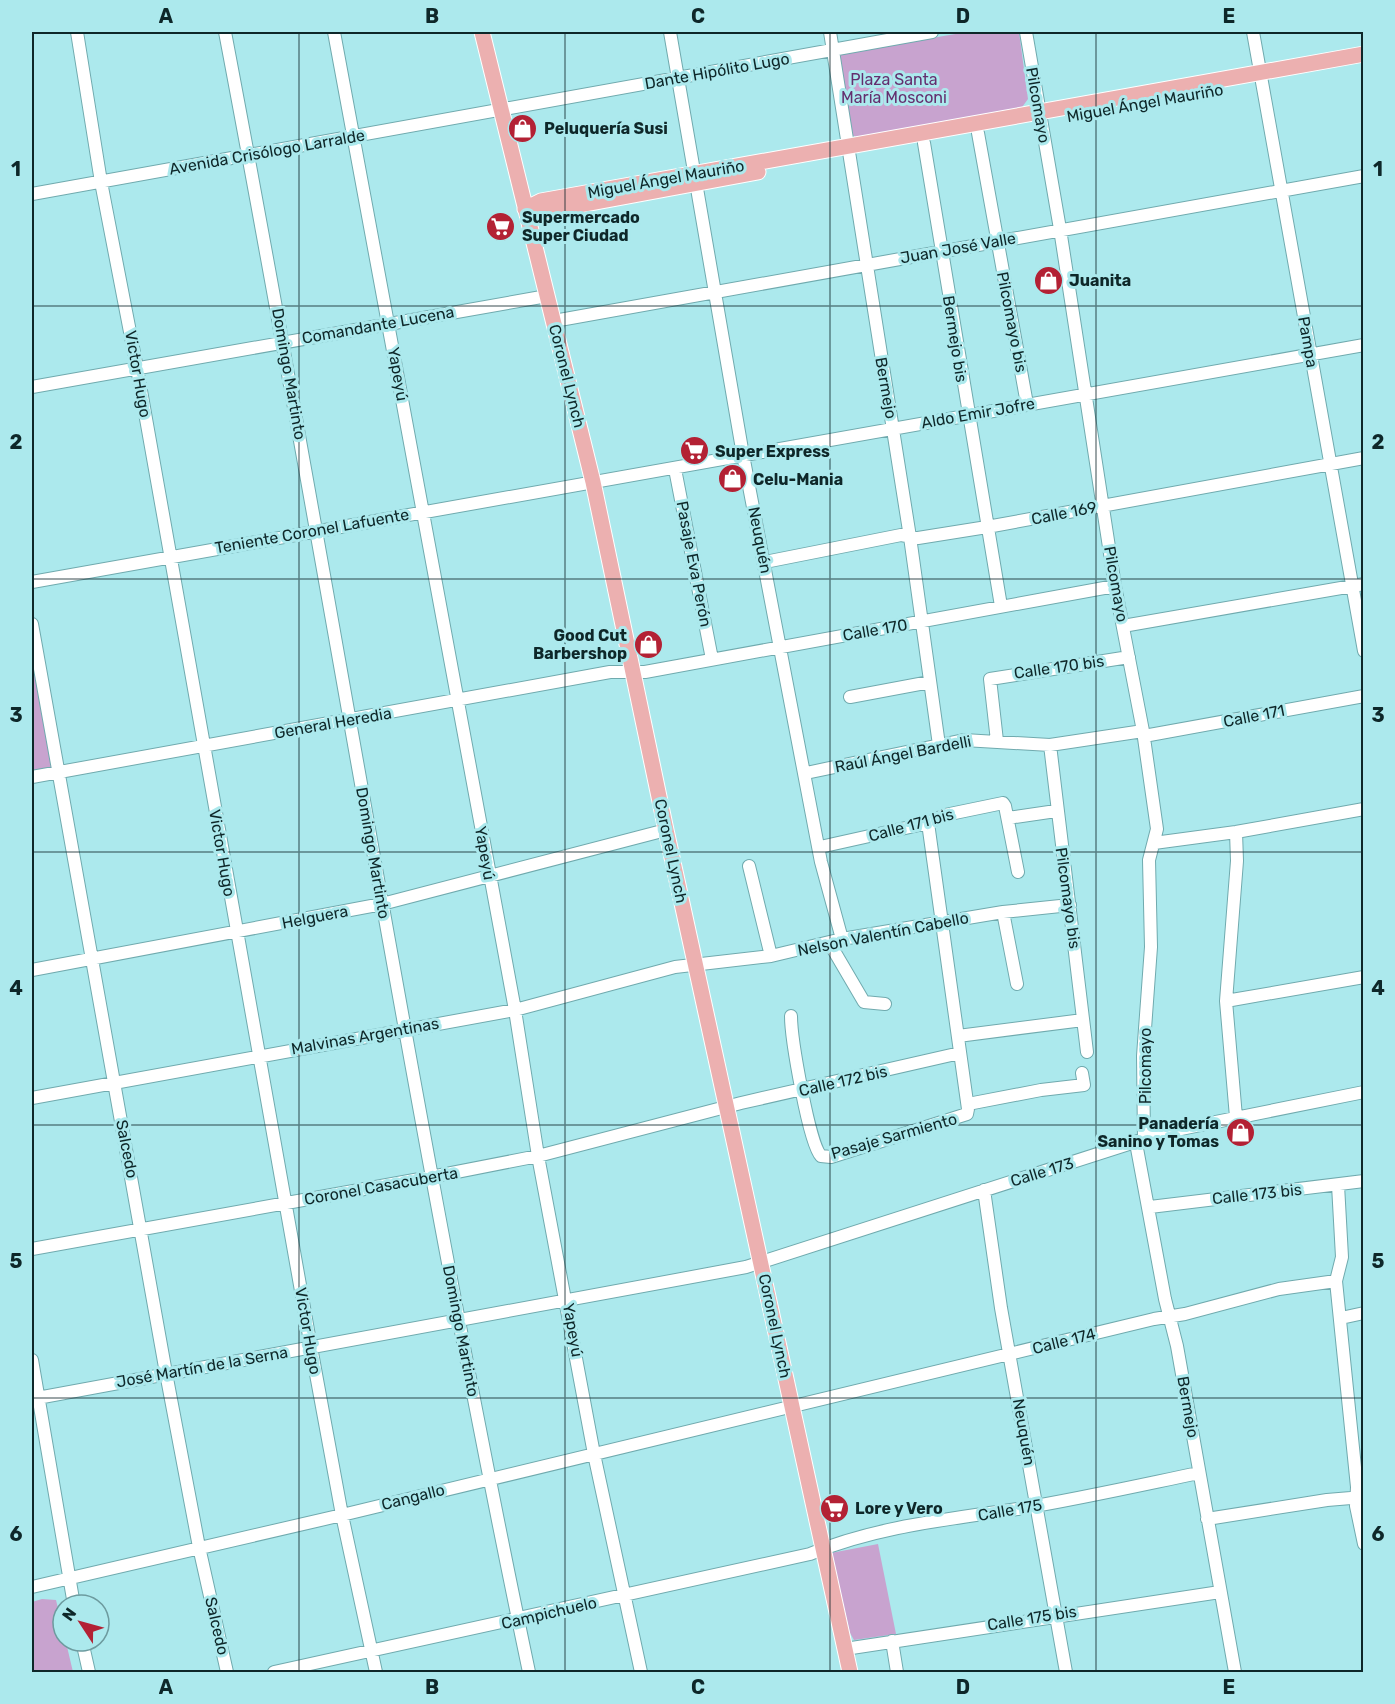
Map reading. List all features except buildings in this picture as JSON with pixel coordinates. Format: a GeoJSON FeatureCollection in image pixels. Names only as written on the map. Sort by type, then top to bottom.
{"type":"FeatureCollection","features":[{"type":"Feature","properties":{"kind":"main road","name":"Coronel Lynch"},"geometry":{"type":"LineString","coordinates":[[482,32],[593,482],[666,830],[850,1672]]}},
{"type":"Feature","properties":{"kind":"main road","name":"Miguel Ángel Mauriño"},"geometry":{"type":"LineString","coordinates":[[1260,78],[1364,54]]}},
{"type":"Feature","properties":{"kind":"main road","name":"Miguel Ángel Mauriño"},"geometry":{"type":"LineString","coordinates":[[525,209],[542,212],[695,178],[1260,78],[1364,63]]}},
{"type":"Feature","properties":{"kind":"main road","name":"Miguel Ángel Mauriño"},"geometry":{"type":"LineString","coordinates":[[849,151],[924,143],[978,133],[1040,117]]}},
{"type":"Feature","properties":{"kind":"street","name":"Victor Hugo"},"geometry":{"type":"LineString","coordinates":[[76,32],[311,1347],[342,1515],[376,1672]]}},
{"type":"Feature","properties":{"kind":"street","name":"Domingo Martinto"},"geometry":{"type":"LineString","coordinates":[[225,32],[283,342],[431,1178],[488,1479],[529,1672]]}},
{"type":"Feature","properties":{"kind":"street","name":"Yapeyú"},"geometry":{"type":"LineString","coordinates":[[334,32],[515,1010],[538,1155],[568,1301],[594,1454],[641,1672]]}},
{"type":"Feature","properties":{"kind":"street","name":"Neuquén"},"geometry":{"type":"LineString","coordinates":[[670,32],[743,455],[806,773],[836,942],[864,1002],[885,1004]]}},
{"type":"Feature","properties":{"kind":"street","name":"Bermejo"},"geometry":{"type":"LineString","coordinates":[[830,32],[910,537],[939,745]]}},
{"type":"Feature","properties":{"kind":"street","name":"Dante Hipólito Lugo"},"geometry":{"type":"LineString","coordinates":[[502,110],[932,32]]}},
{"type":"Feature","properties":{"kind":"street","name":"Pilcomayo"},"geometry":{"type":"LineString","coordinates":[[1026,32],[1060,229],[1115,586],[1143,734],[1156,829],[1149,860],[1151,947],[1143,1056],[1140,1141]]}},
{"type":"Feature","properties":{"kind":"street","name":"Pampa"},"geometry":{"type":"LineString","coordinates":[[1253,32],[1329,465],[1358,585],[1364,651]]}},
{"type":"Feature","properties":{"kind":"street","name":"Avenida Crisólogo Larralde"},"geometry":{"type":"LineString","coordinates":[[32,194],[502,110]]}},
{"type":"Feature","properties":{"kind":"street","name":"Pilcomayo bis"},"geometry":{"type":"LineString","coordinates":[[978,133],[1027,404]]}},
{"type":"Feature","properties":{"kind":"street","name":"Bermejo bis"},"geometry":{"type":"LineString","coordinates":[[924,143],[1002,606]]}},
{"type":"Feature","properties":{"kind":"street","name":"Juan José Valle"},"geometry":{"type":"LineString","coordinates":[[554,321],[865,263],[998,242],[1364,176]]}},
{"type":"Feature","properties":{"kind":"street","name":"Comandante Lucena"},"geometry":{"type":"LineString","coordinates":[[32,387],[389,322],[547,296]]}},
{"type":"Feature","properties":{"kind":"street","name":"Aldo Emir Jofre"},"geometry":{"type":"LineString","coordinates":[[593,482],[1364,345]]}},
{"type":"Feature","properties":{"kind":"street","name":"Calle 169"},"geometry":{"type":"LineString","coordinates":[[765,562],[901,535],[918,538],[987,527],[1364,458]]}},
{"type":"Feature","properties":{"kind":"street","name":"Pasaje Eva Perón"},"geometry":{"type":"LineString","coordinates":[[675,469],[712,659]]}},
{"type":"Feature","properties":{"kind":"street","name":"Teniente Coronel Lafuente"},"geometry":{"type":"LineString","coordinates":[[32,582],[170,555],[593,482]]}},
{"type":"Feature","properties":{"kind":"street"},"geometry":{"type":"LineString","coordinates":[[1123,626],[1358,585]]}},
{"type":"Feature","properties":{"kind":"street","name":"Calle 170"},"geometry":{"type":"LineString","coordinates":[[634,672],[1115,586]]}},
{"type":"Feature","properties":{"kind":"street","name":"Salcedo"},"geometry":{"type":"LineString","coordinates":[[32,624],[90,959],[115,1083],[166,1373],[199,1547],[227,1672]]}},
{"type":"Feature","properties":{"kind":"street","name":"Calle 170 bis"},"geometry":{"type":"LineString","coordinates":[[997,741],[990,679],[1129,657]]}},
{"type":"Feature","properties":{"kind":"street","name":"General Heredia"},"geometry":{"type":"LineString","coordinates":[[32,777],[610,672],[634,672]]}},
{"type":"Feature","properties":{"kind":"street"},"geometry":{"type":"LineString","coordinates":[[850,697],[930,682]]}},
{"type":"Feature","properties":{"kind":"street","name":"Calle 171"},"geometry":{"type":"LineString","coordinates":[[1143,734],[1364,696]]}},
{"type":"Feature","properties":{"kind":"street","name":"Raúl Ángel Bardelli"},"geometry":{"type":"LineString","coordinates":[[806,773],[964,740],[1050,744],[1143,734]]}},
{"type":"Feature","properties":{"kind":"street","name":"Pilcomayo bis"},"geometry":{"type":"LineString","coordinates":[[1050,744],[1056,811],[1070,905],[1087,1052]]}},
{"type":"Feature","properties":{"kind":"street","name":"Calle 171 bis"},"geometry":{"type":"LineString","coordinates":[[820,847],[928,823],[945,815],[1003,803],[1008,818]]}},
{"type":"Feature","properties":{"kind":"street"},"geometry":{"type":"LineString","coordinates":[[1154,843],[1236,832],[1364,808]]}},
{"type":"Feature","properties":{"kind":"street"},"geometry":{"type":"LineString","coordinates":[[1018,872],[1008,818],[1056,811]]}},
{"type":"Feature","properties":{"kind":"street"},"geometry":{"type":"LineString","coordinates":[[928,823],[967,1109]]}},
{"type":"Feature","properties":{"kind":"street","name":"Helguera"},"geometry":{"type":"LineString","coordinates":[[32,970],[382,904],[666,830]]}},
{"type":"Feature","properties":{"kind":"street"},"geometry":{"type":"LineString","coordinates":[[1236,832],[1237,861],[1226,1001],[1236,1117]]}},
{"type":"Feature","properties":{"kind":"street"},"geometry":{"type":"LineString","coordinates":[[749,866],[771,956]]}},
{"type":"Feature","properties":{"kind":"street","name":"Nelson Valentín Cabello"},"geometry":{"type":"LineString","coordinates":[[696,964],[771,956],[941,922],[1003,912],[1070,905]]}},
{"type":"Feature","properties":{"kind":"street"},"geometry":{"type":"LineString","coordinates":[[1003,912],[1017,984]]}},
{"type":"Feature","properties":{"kind":"street","name":"Malvinas Argentinas"},"geometry":{"type":"LineString","coordinates":[[32,1098],[406,1028],[515,1010],[675,966],[696,964]]}},
{"type":"Feature","properties":{"kind":"street"},"geometry":{"type":"LineString","coordinates":[[1226,1001],[1364,977]]}},
{"type":"Feature","properties":{"kind":"street"},"geometry":{"type":"LineString","coordinates":[[791,1016],[791,1035],[803,1090]]}},
{"type":"Feature","properties":{"kind":"street"},"geometry":{"type":"LineString","coordinates":[[958,1036],[1083,1020]]}},
{"type":"Feature","properties":{"kind":"street","name":"Calle 172 bis"},"geometry":{"type":"LineString","coordinates":[[726,1107],[960,1053]]}},
{"type":"Feature","properties":{"kind":"street","name":"Pasaje Sarmiento"},"geometry":{"type":"LineString","coordinates":[[803,1090],[814,1146],[821,1156],[831,1156],[967,1109],[1041,1090],[1084,1085],[1082,1073]]}},
{"type":"Feature","properties":{"kind":"street","name":"Calle 173"},"geometry":{"type":"LineString","coordinates":[[761,1262],[1180,1128],[1364,1092]]}},
{"type":"Feature","properties":{"kind":"street","name":"Coronel Casacuberta"},"geometry":{"type":"LineString","coordinates":[[32,1249],[431,1178],[538,1155],[726,1107]]}},
{"type":"Feature","properties":{"kind":"street","name":"Bermejo"},"geometry":{"type":"LineString","coordinates":[[1140,1141],[1235,1672]]}},
{"type":"Feature","properties":{"kind":"street","name":"Calle 173 bis"},"geometry":{"type":"LineString","coordinates":[[1150,1207],[1364,1181]]}},
{"type":"Feature","properties":{"kind":"street"},"geometry":{"type":"LineString","coordinates":[[1338,1185],[1342,1257],[1336,1281],[1364,1544]]}},
{"type":"Feature","properties":{"kind":"street","name":"Neuquén"},"geometry":{"type":"LineString","coordinates":[[984,1190],[1010,1354],[1066,1672]]}},
{"type":"Feature","properties":{"kind":"street","name":"José Martín de la Serna"},"geometry":{"type":"LineString","coordinates":[[35,1398],[459,1322],[761,1262]]}},
{"type":"Feature","properties":{"kind":"street","name":"Calle 174"},"geometry":{"type":"LineString","coordinates":[[793,1407],[1279,1289],[1336,1281]]}},
{"type":"Feature","properties":{"kind":"street"},"geometry":{"type":"LineString","coordinates":[[1341,1318],[1364,1313]]}},
{"type":"Feature","properties":{"kind":"street"},"geometry":{"type":"LineString","coordinates":[[32,1360],[35,1398],[71,1593]]}},
{"type":"Feature","properties":{"kind":"street","name":"Cangallo"},"geometry":{"type":"LineString","coordinates":[[32,1587],[793,1407]]}},
{"type":"Feature","properties":{"kind":"street","name":"Calle 175"},"geometry":{"type":"LineString","coordinates":[[823,1549],[838,1542],[870,1534],[1038,1505],[1199,1473]]}},
{"type":"Feature","properties":{"kind":"street"},"geometry":{"type":"LineString","coordinates":[[1207,1519],[1327,1500],[1359,1498]]}},
{"type":"Feature","properties":{"kind":"street","name":"Campichuelo"},"geometry":{"type":"LineString","coordinates":[[274,1672],[518,1620],[810,1554],[823,1549]]}},
{"type":"Feature","properties":{"kind":"street","name":"Calle 175 bis"},"geometry":{"type":"LineString","coordinates":[[845,1649],[1057,1614],[1220,1592]]}},
{"type":"Feature","properties":{"kind":"street"},"geometry":{"type":"LineString","coordinates":[[891,1641],[897,1672]]}},
{"type":"Feature","properties":{"kind":"street"},"geometry":{"type":"LineString","coordinates":[[85,1653],[89,1672]]}},
{"type":"Feature","properties":{"kind":"green space","name":"Plaza Santa María Mosconi"},"geometry":{"type":"Polygon","coordinates":[[[967,32],[1019,32],[1028,99],[1020,110],[858,138],[852,135],[839,54],[967,32]]]}},
{"type":"Feature","properties":{"kind":"green space"},"geometry":{"type":"Polygon","coordinates":[[[32,624],[57,773],[32,777],[32,624]]]}},
{"type":"Feature","properties":{"kind":"green space"},"geometry":{"type":"Polygon","coordinates":[[[878,1544],[896,1634],[854,1640],[850,1633],[831,1553],[878,1544]]]}},
{"type":"Feature","properties":{"kind":"green space"},"geometry":{"type":"Polygon","coordinates":[[[51,1600],[51,1653],[69,1653],[73,1672],[32,1672],[32,1602],[51,1600]]]}},
{"type":"Feature","properties":{"kind":"place","name":"Peluquería Susi"},"geometry":{"type":"Point","coordinates":[523,128]}},
{"type":"Feature","properties":{"kind":"place","name":"Supermercado Super Ciudad"},"geometry":{"type":"Point","coordinates":[501,226]}},
{"type":"Feature","properties":{"kind":"place","name":"Juanita"},"geometry":{"type":"Point","coordinates":[1048,280]}},
{"type":"Feature","properties":{"kind":"place","name":"Super Express"},"geometry":{"type":"Point","coordinates":[694,451]}},
{"type":"Feature","properties":{"kind":"place","name":"Celu-Mania"},"geometry":{"type":"Point","coordinates":[732,479]}},
{"type":"Feature","properties":{"kind":"place","name":"Good Cut Barbershop"},"geometry":{"type":"Point","coordinates":[648,644]}},
{"type":"Feature","properties":{"kind":"place","name":"Panadería Sanino y Tomas"},"geometry":{"type":"Point","coordinates":[1240,1132]}},
{"type":"Feature","properties":{"kind":"place","name":"Lore y Vero"},"geometry":{"type":"Point","coordinates":[834,1508]}}]}
